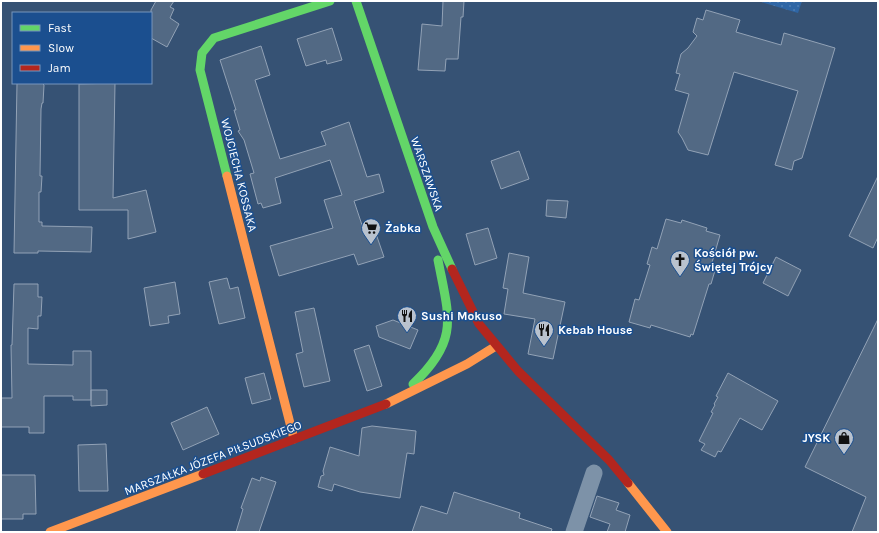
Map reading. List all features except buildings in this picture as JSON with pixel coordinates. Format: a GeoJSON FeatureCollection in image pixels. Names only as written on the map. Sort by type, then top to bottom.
{"type":"FeatureCollection","features":[{"type":"Feature","properties":{"kind":"street","name":"WOJCIECHA KOSSAKA"},"geometry":{"type":"LineString","coordinates":[[294,439],[202,78],[200,64],[202,53],[214,38],[330,1]]}},
{"type":"Feature","properties":{"kind":"street","name":"WARSZAWSKA"},"geometry":{"type":"LineString","coordinates":[[356,1],[433,227],[460,288],[479,324],[496,346]]}},
{"type":"Feature","properties":{"kind":"street","name":"MARSZAŁKA JÓZEFA PIŁSUDSKIEGO"},"geometry":{"type":"LineString","coordinates":[[384,405],[422,376],[431,367],[440,355],[446,340],[449,322],[433,227]]}},
{"type":"Feature","properties":{"kind":"street","name":"MARSZAŁKA JÓZEFA PIŁSUDSKIEGO"},"geometry":{"type":"LineString","coordinates":[[50,532],[384,405],[466,364],[496,346]]}},
{"type":"Feature","properties":{"kind":"street"},"geometry":{"type":"LineString","coordinates":[[496,346],[518,371],[609,460],[667,532]]}},
{"type":"Feature","properties":{"kind":"street"},"geometry":{"type":"LineString","coordinates":[[574,532],[594,473]]}},
{"type":"Feature","properties":{"kind":"shaded area"},"geometry":{"type":"Polygon","coordinates":[[[758,1],[802,1],[798,13],[758,1]]]}},
{"type":"Feature","properties":{"kind":"traffic: fast"},"geometry":{"type":"LineString","coordinates":[[227,176],[200,70],[202,53],[214,38],[330,1]]}},
{"type":"Feature","properties":{"kind":"traffic: fast"},"geometry":{"type":"LineString","coordinates":[[356,1],[433,227],[452,269]]}},
{"type":"Feature","properties":{"kind":"traffic: fast"},"geometry":{"type":"LineString","coordinates":[[413,384],[428,368],[438,354],[444,340],[447,327],[445,297],[438,260]]}},
{"type":"Feature","properties":{"kind":"traffic: slow"},"geometry":{"type":"LineString","coordinates":[[227,176],[294,439]]}},
{"type":"Feature","properties":{"kind":"traffic: slow"},"geometry":{"type":"LineString","coordinates":[[386,404],[467,364],[496,346]]}},
{"type":"Feature","properties":{"kind":"traffic: slow"},"geometry":{"type":"LineString","coordinates":[[50,532],[203,474]]}},
{"type":"Feature","properties":{"kind":"traffic: slow"},"geometry":{"type":"LineString","coordinates":[[628,483],[667,532]]}},
{"type":"Feature","properties":{"kind":"traffic: jam"},"geometry":{"type":"LineString","coordinates":[[452,269],[479,324],[518,371],[609,460],[628,483]]}},
{"type":"Feature","properties":{"kind":"traffic: jam"},"geometry":{"type":"LineString","coordinates":[[203,474],[386,404]]}},
{"type":"Feature","properties":{"kind":"place","name":"Żabka"},"geometry":{"type":"Point","coordinates":[371,245]}},
{"type":"Feature","properties":{"kind":"place","name":"Kościół pw. Świętej Trójcy"},"geometry":{"type":"Point","coordinates":[680,277]}},
{"type":"Feature","properties":{"kind":"place","name":"Sushi Mokuso"},"geometry":{"type":"Point","coordinates":[407,333]}},
{"type":"Feature","properties":{"kind":"place","name":"Kebab House"},"geometry":{"type":"Point","coordinates":[544,347]}},
{"type":"Feature","properties":{"kind":"place","name":"JYSK"},"geometry":{"type":"Point","coordinates":[844,455]}}]}
